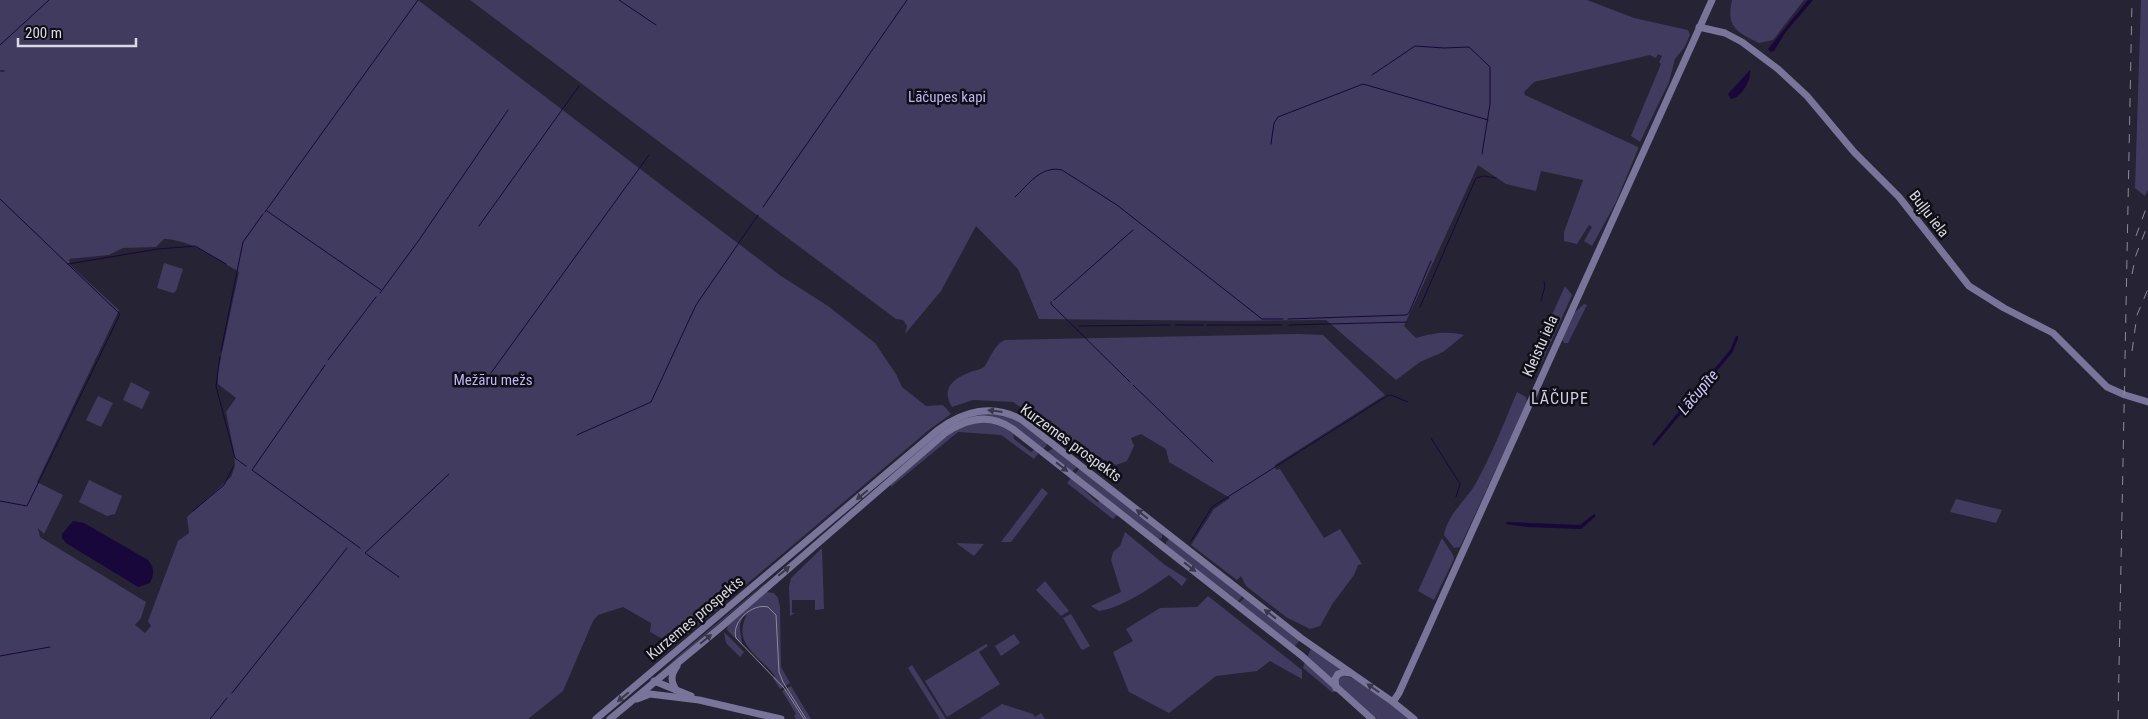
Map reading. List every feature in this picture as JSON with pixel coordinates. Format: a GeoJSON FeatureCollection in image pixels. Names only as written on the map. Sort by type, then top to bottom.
{"type":"FeatureCollection","features":[{"type":"Feature","properties":{"kind":"main road","name":"Kleistu iela"},"geometry":{"type":"LineString","coordinates":[[1393,702],[1399,693],[1712,0]]}},
{"type":"Feature","properties":{"kind":"main road","name":"Buļļu iela"},"geometry":{"type":"LineString","coordinates":[[1700,27],[1724,33],[1742,42],[1778,69],[1806,96],[1854,152],[1899,198],[1968,286],[2004,308],[2053,333],[2107,387],[2148,402]]}},
{"type":"Feature","properties":{"kind":"main road","name":"Kurzemes prospekts"},"geometry":{"type":"LineString","coordinates":[[610,719],[682,658],[946,424],[962,415],[977,411],[995,410],[1012,415],[1053,444],[1301,638],[1393,702],[1414,719]]}},
{"type":"Feature","properties":{"kind":"main road","name":"Kurzemes prospekts"},"geometry":{"type":"LineString","coordinates":[[596,719],[884,480],[949,430],[973,420],[991,419],[1004,424],[1043,452],[1161,544],[1302,656],[1371,719]]}},
{"type":"Feature","properties":{"kind":"main road"},"geometry":{"type":"LineString","coordinates":[[1043,452],[1053,444]]}},
{"type":"Feature","properties":{"kind":"main road"},"geometry":{"type":"LineString","coordinates":[[1161,544],[1168,534]]}},
{"type":"Feature","properties":{"kind":"main road"},"geometry":{"type":"LineString","coordinates":[[675,694],[671,674],[682,658]]}},
{"type":"Feature","properties":{"kind":"main road"},"geometry":{"type":"LineString","coordinates":[[1336,688],[1335,679],[1338,674],[1344,672],[1352,674]]}},
{"type":"Feature","properties":{"kind":"main road"},"geometry":{"type":"LineString","coordinates":[[649,674],[654,681],[675,694]]}},
{"type":"Feature","properties":{"kind":"main road"},"geometry":{"type":"LineString","coordinates":[[622,709],[647,695],[675,694],[781,719]]}},
{"type":"Feature","properties":{"kind":"green space","name":"Mežāru mežs"},"geometry":{"type":"Polygon","coordinates":[[[0,0],[418,0],[781,276],[828,306],[875,343],[896,374],[902,387],[926,406],[943,405],[951,414],[930,429],[663,655],[667,646],[661,638],[650,632],[651,623],[623,607],[598,615],[593,621],[563,691],[528,719],[0,719],[0,0]],[[164,239],[156,247],[123,248],[109,255],[69,259],[70,265],[119,310],[37,482],[63,495],[44,534],[38,528],[40,537],[146,602],[141,618],[135,625],[145,633],[151,626],[148,621],[178,541],[189,533],[187,517],[231,477],[235,466],[226,412],[236,398],[218,384],[218,371],[239,272],[193,246],[164,239]]]}},
{"type":"Feature","properties":{"kind":"green space","name":"Lāčupes kapi"},"geometry":{"type":"Polygon","coordinates":[[[470,0],[1587,0],[1634,18],[1688,30],[1690,35],[1684,48],[1675,59],[1669,82],[1640,142],[1631,136],[1661,64],[1659,62],[1662,56],[1658,54],[1656,58],[1650,55],[1534,82],[1524,92],[1525,95],[1638,147],[1616,202],[1592,246],[1584,241],[1592,227],[1589,225],[1577,244],[1564,241],[1564,232],[1583,180],[1541,171],[1536,191],[1506,184],[1478,165],[1404,326],[1416,338],[1440,333],[1464,335],[1443,352],[1420,362],[1396,380],[1326,320],[1039,319],[1018,269],[976,226],[941,291],[905,334],[907,326],[903,320],[896,319],[470,0]]]}},
{"type":"Feature","properties":{"kind":"green space"},"geometry":{"type":"Polygon","coordinates":[[[1732,0],[1804,0],[1773,40],[1759,43],[1735,28],[1730,17],[1732,0]]]}},
{"type":"Feature","properties":{"kind":"green space"},"geometry":{"type":"Polygon","coordinates":[[[2141,0],[2148,0],[2148,190],[2145,196],[2135,188],[2141,0]]]}},
{"type":"Feature","properties":{"kind":"green space"},"geometry":{"type":"Polygon","coordinates":[[[164,263],[183,269],[176,291],[173,293],[157,288],[164,263]]]}},
{"type":"Feature","properties":{"kind":"green space"},"geometry":{"type":"Polygon","coordinates":[[[1565,286],[1572,295],[1542,362],[1531,361],[1565,286]]]}},
{"type":"Feature","properties":{"kind":"green space"},"geometry":{"type":"Polygon","coordinates":[[[1584,304],[1587,305],[1568,343],[1564,343],[1562,339],[1574,313],[1584,304]]]}},
{"type":"Feature","properties":{"kind":"green space"},"geometry":{"type":"Polygon","coordinates":[[[1323,335],[1385,395],[1275,465],[1276,470],[1280,469],[1324,538],[1340,529],[1362,564],[1358,565],[1354,575],[1333,603],[1320,626],[1310,629],[1286,617],[1246,586],[1241,576],[1237,580],[1191,545],[1214,509],[1230,498],[1169,462],[1166,449],[1141,434],[1131,438],[1134,446],[1127,461],[1116,465],[1091,454],[1067,440],[1013,402],[973,400],[952,407],[949,400],[948,394],[951,384],[960,377],[984,367],[995,348],[1005,340],[1323,335]]]}},
{"type":"Feature","properties":{"kind":"green space"},"geometry":{"type":"Polygon","coordinates":[[[131,382],[150,392],[142,409],[123,400],[131,382]]]}},
{"type":"Feature","properties":{"kind":"green space"},"geometry":{"type":"Polygon","coordinates":[[[1517,392],[1526,397],[1527,402],[1460,547],[1454,548],[1444,535],[1446,527],[1482,472],[1517,392]]]}},
{"type":"Feature","properties":{"kind":"green space"},"geometry":{"type":"Polygon","coordinates":[[[98,396],[113,403],[101,427],[86,420],[98,396]]]}},
{"type":"Feature","properties":{"kind":"green space"},"geometry":{"type":"Polygon","coordinates":[[[989,412],[1015,419],[1048,443],[1043,450],[1016,428],[969,418],[886,479],[938,433],[961,418],[989,412]]]}},
{"type":"Feature","properties":{"kind":"green space"},"geometry":{"type":"Polygon","coordinates":[[[991,421],[1013,432],[1014,439],[1031,452],[1035,449],[1038,454],[1034,459],[1001,435],[958,432],[891,487],[891,482],[950,433],[972,422],[991,421]]]}},
{"type":"Feature","properties":{"kind":"green space"},"geometry":{"type":"Polygon","coordinates":[[[1054,448],[1078,466],[1072,472],[1047,452],[1054,448]]]}},
{"type":"Feature","properties":{"kind":"green space"},"geometry":{"type":"Polygon","coordinates":[[[1080,468],[1162,533],[1162,538],[1158,539],[1075,474],[1080,468]]]}},
{"type":"Feature","properties":{"kind":"green space"},"geometry":{"type":"Polygon","coordinates":[[[1071,478],[1097,502],[1100,501],[1115,511],[1117,515],[1113,519],[1067,483],[1071,478]]]}},
{"type":"Feature","properties":{"kind":"green space"},"geometry":{"type":"Polygon","coordinates":[[[89,480],[122,496],[115,514],[107,516],[79,502],[89,480]]]}},
{"type":"Feature","properties":{"kind":"green space"},"geometry":{"type":"Polygon","coordinates":[[[1042,488],[1048,493],[1011,542],[1001,542],[1042,488]]]}},
{"type":"Feature","properties":{"kind":"green space"},"geometry":{"type":"Polygon","coordinates":[[[1956,499],[2002,510],[1996,523],[1950,512],[1956,499]]]}},
{"type":"Feature","properties":{"kind":"green space"},"geometry":{"type":"Polygon","coordinates":[[[1125,532],[1165,565],[1187,579],[1182,586],[1169,575],[1126,602],[1099,611],[1091,606],[1121,592],[1111,560],[1113,552],[1120,546],[1125,532]]]}},
{"type":"Feature","properties":{"kind":"green space"},"geometry":{"type":"Polygon","coordinates":[[[1442,538],[1454,559],[1434,600],[1418,591],[1442,538]]]}},
{"type":"Feature","properties":{"kind":"green space"},"geometry":{"type":"Polygon","coordinates":[[[1169,539],[1243,596],[1238,601],[1166,545],[1169,539]]]}},
{"type":"Feature","properties":{"kind":"green space"},"geometry":{"type":"Polygon","coordinates":[[[956,543],[984,544],[974,556],[956,543]]]}},
{"type":"Feature","properties":{"kind":"green space"},"geometry":{"type":"Polygon","coordinates":[[[822,548],[824,609],[815,610],[815,600],[792,600],[792,613],[795,613],[790,616],[789,587],[791,578],[822,548]]]}},
{"type":"Feature","properties":{"kind":"green space"},"geometry":{"type":"Polygon","coordinates":[[[1045,581],[1069,611],[1061,616],[1036,590],[1045,581]]]}},
{"type":"Feature","properties":{"kind":"green space"},"geometry":{"type":"Polygon","coordinates":[[[765,584],[663,671],[678,656],[765,584]]]}},
{"type":"Feature","properties":{"kind":"green space"},"geometry":{"type":"Polygon","coordinates":[[[766,592],[774,593],[778,598],[780,607],[781,667],[790,683],[780,689],[773,678],[775,676],[752,653],[744,640],[742,632],[747,614],[743,617],[740,625],[742,645],[727,630],[728,625],[766,592]]]}},
{"type":"Feature","properties":{"kind":"green space"},"geometry":{"type":"Polygon","coordinates":[[[1208,596],[1302,670],[1302,679],[1270,661],[1257,671],[1216,676],[1169,713],[1129,692],[1113,652],[1133,641],[1126,629],[1160,608],[1197,607],[1208,596]]]}},
{"type":"Feature","properties":{"kind":"green space"},"geometry":{"type":"Polygon","coordinates":[[[1245,597],[1300,640],[1294,647],[1239,603],[1245,597]]]}},
{"type":"Feature","properties":{"kind":"green space"},"geometry":{"type":"Polygon","coordinates":[[[1071,614],[1090,646],[1083,650],[1063,618],[1071,614]]]}},
{"type":"Feature","properties":{"kind":"green space"},"geometry":{"type":"Polygon","coordinates":[[[724,632],[744,652],[740,657],[726,643],[724,632]]]}},
{"type":"Feature","properties":{"kind":"green space"},"geometry":{"type":"Polygon","coordinates":[[[1014,634],[1020,643],[1001,656],[995,646],[1014,634]]]}},
{"type":"Feature","properties":{"kind":"green space"},"geometry":{"type":"Polygon","coordinates":[[[986,644],[988,646],[979,652],[1000,684],[947,717],[925,681],[986,644]]]}},
{"type":"Feature","properties":{"kind":"green space"},"geometry":{"type":"Polygon","coordinates":[[[1311,648],[1342,669],[1332,682],[1307,658],[1311,648]]]}},
{"type":"Feature","properties":{"kind":"green space"},"geometry":{"type":"Polygon","coordinates":[[[1305,662],[1334,689],[1333,693],[1303,668],[1305,662]]]}},
{"type":"Feature","properties":{"kind":"green space"},"geometry":{"type":"Polygon","coordinates":[[[912,665],[946,719],[940,719],[908,668],[912,665]]]}},
{"type":"Feature","properties":{"kind":"green space"},"geometry":{"type":"Polygon","coordinates":[[[1341,675],[1367,686],[1409,719],[1377,719],[1339,685],[1338,678],[1341,675]]]}},
{"type":"Feature","properties":{"kind":"green space"},"geometry":{"type":"Polygon","coordinates":[[[791,686],[811,719],[796,719],[794,716],[796,714],[782,691],[791,686]]]}},
{"type":"Feature","properties":{"kind":"green space"},"geometry":{"type":"Polygon","coordinates":[[[1002,704],[1033,714],[1035,717],[1041,713],[1045,719],[979,719],[1002,704]]]}},
{"type":"Feature","properties":{"kind":"water"},"geometry":{"type":"Polygon","coordinates":[[[1808,0],[1813,0],[1785,33],[1774,51],[1771,52],[1768,49],[1808,0]]]}},
{"type":"Feature","properties":{"kind":"water"},"geometry":{"type":"Polygon","coordinates":[[[1750,70],[1745,88],[1735,98],[1731,99],[1728,94],[1750,70]]]}},
{"type":"Feature","properties":{"kind":"water","name":"Lāčupīte"},"geometry":{"type":"Polygon","coordinates":[[[1736,336],[1738,336],[1738,339],[1732,353],[1654,446],[1652,444],[1730,350],[1736,336]]]}},
{"type":"Feature","properties":{"kind":"water"},"geometry":{"type":"Polygon","coordinates":[[[1594,514],[1596,516],[1581,529],[1526,527],[1506,524],[1507,522],[1580,525],[1594,514]]]}},
{"type":"Feature","properties":{"kind":"water"},"geometry":{"type":"Polygon","coordinates":[[[73,521],[84,523],[148,560],[153,571],[150,583],[138,587],[66,543],[62,538],[62,534],[73,521]]]}},
{"type":"Feature","properties":{"kind":"waterway"},"geometry":{"type":"LineString","coordinates":[[0,45],[49,0]]}},
{"type":"Feature","properties":{"kind":"waterway"},"geometry":{"type":"LineString","coordinates":[[265,212],[418,0]]}},
{"type":"Feature","properties":{"kind":"waterway"},"geometry":{"type":"LineString","coordinates":[[619,0],[656,25]]}},
{"type":"Feature","properties":{"kind":"waterway"},"geometry":{"type":"LineString","coordinates":[[763,207],[907,0]]}},
{"type":"Feature","properties":{"kind":"waterway"},"geometry":{"type":"LineString","coordinates":[[1372,75],[1415,46],[1469,47],[1490,67],[1490,104],[1482,154]]}},
{"type":"Feature","properties":{"kind":"waterway"},"geometry":{"type":"LineString","coordinates":[[1271,144],[1274,123],[1278,117],[1363,84],[1488,120]]}},
{"type":"Feature","properties":{"kind":"waterway"},"geometry":{"type":"LineString","coordinates":[[479,226],[579,86]]}},
{"type":"Feature","properties":{"kind":"waterway"},"geometry":{"type":"LineString","coordinates":[[380,293],[419,240],[508,110]]}},
{"type":"Feature","properties":{"kind":"waterway"},"geometry":{"type":"LineString","coordinates":[[491,373],[649,155]]}},
{"type":"Feature","properties":{"kind":"waterway"},"geometry":{"type":"LineString","coordinates":[[1015,197],[1041,173],[1054,169],[1062,170],[1117,205],[1262,319],[1283,319]]}},
{"type":"Feature","properties":{"kind":"waterway"},"geometry":{"type":"LineString","coordinates":[[1420,307],[1476,178],[1484,176],[1496,178]]}},
{"type":"Feature","properties":{"kind":"waterway"},"geometry":{"type":"LineString","coordinates":[[0,199],[120,314],[27,506],[0,501]]}},
{"type":"Feature","properties":{"kind":"waterway"},"geometry":{"type":"LineString","coordinates":[[267,211],[381,290]]}},
{"type":"Feature","properties":{"kind":"waterway"},"geometry":{"type":"LineString","coordinates":[[221,351],[243,242],[263,214]]}},
{"type":"Feature","properties":{"kind":"waterway"},"geometry":{"type":"LineString","coordinates":[[577,435],[651,402],[696,305],[758,215]]}},
{"type":"Feature","properties":{"kind":"waterway"},"geometry":{"type":"LineString","coordinates":[[1054,300],[1133,230]]}},
{"type":"Feature","properties":{"kind":"waterway"},"geometry":{"type":"LineString","coordinates":[[68,264],[158,249],[195,246],[226,264]]}},
{"type":"Feature","properties":{"kind":"waterway"},"geometry":{"type":"LineString","coordinates":[[1288,319],[1406,315],[1409,313],[1431,261]]}},
{"type":"Feature","properties":{"kind":"waterway"},"geometry":{"type":"LineString","coordinates":[[1541,301],[1545,286],[1544,282]]}},
{"type":"Feature","properties":{"kind":"waterway"},"geometry":{"type":"LineString","coordinates":[[328,360],[376,297]]}},
{"type":"Feature","properties":{"kind":"waterway"},"geometry":{"type":"LineString","coordinates":[[1051,302],[1130,382]]}},
{"type":"Feature","properties":{"kind":"waterway"},"geometry":{"type":"LineString","coordinates":[[1289,325],[1407,322]]}},
{"type":"Feature","properties":{"kind":"waterway"},"geometry":{"type":"LineString","coordinates":[[1079,326],[1170,325]]}},
{"type":"Feature","properties":{"kind":"waterway"},"geometry":{"type":"LineString","coordinates":[[1175,325],[1203,325]]}},
{"type":"Feature","properties":{"kind":"waterway"},"geometry":{"type":"LineString","coordinates":[[1207,325],[1282,325]]}},
{"type":"Feature","properties":{"kind":"waterway"},"geometry":{"type":"LineString","coordinates":[[220,357],[216,386],[235,458],[246,466]]}},
{"type":"Feature","properties":{"kind":"waterway"},"geometry":{"type":"LineString","coordinates":[[325,365],[252,470],[360,548]]}},
{"type":"Feature","properties":{"kind":"waterway"},"geometry":{"type":"LineString","coordinates":[[1133,385],[1213,462]]}},
{"type":"Feature","properties":{"kind":"waterway"},"geometry":{"type":"LineString","coordinates":[[1191,541],[1212,507],[1387,396],[1391,395],[1408,402]]}},
{"type":"Feature","properties":{"kind":"waterway"},"geometry":{"type":"LineString","coordinates":[[1431,438],[1460,484],[1456,497]]}},
{"type":"Feature","properties":{"kind":"waterway"},"geometry":{"type":"LineString","coordinates":[[193,511],[224,485],[233,467]]}},
{"type":"Feature","properties":{"kind":"waterway"},"geometry":{"type":"LineString","coordinates":[[399,577],[365,553],[449,474]]}},
{"type":"Feature","properties":{"kind":"waterway"},"geometry":{"type":"LineString","coordinates":[[232,693],[347,548]]}},
{"type":"Feature","properties":{"kind":"waterway"},"geometry":{"type":"LineString","coordinates":[[0,656],[50,647]]}},
{"type":"Feature","properties":{"kind":"waterway"},"geometry":{"type":"LineString","coordinates":[[210,719],[227,698]]}},
{"type":"Feature","properties":{"kind":"tram line"},"geometry":{"type":"LineString","coordinates":[[804,719],[784,688],[736,638],[735,632],[740,620],[744,615],[756,608],[768,607],[776,615],[779,672],[783,682],[806,719]]}},
{"type":"Feature","properties":{"kind":"railway"},"geometry":{"type":"LineString","coordinates":[[2118,719],[2132,0]]}},
{"type":"Feature","properties":{"kind":"railway"},"geometry":{"type":"LineString","coordinates":[[2136,236],[2148,203]]}},
{"type":"Feature","properties":{"kind":"railway"},"geometry":{"type":"LineString","coordinates":[[2132,274],[2136,255],[2148,224]]}},
{"type":"Feature","properties":{"kind":"railway"},"geometry":{"type":"LineString","coordinates":[[2132,351],[2137,315],[2148,289]]}},
{"type":"Feature","properties":{"kind":"district","name":"LĀČUPE"},"geometry":{"type":"Point","coordinates":[1560,398]}}]}
